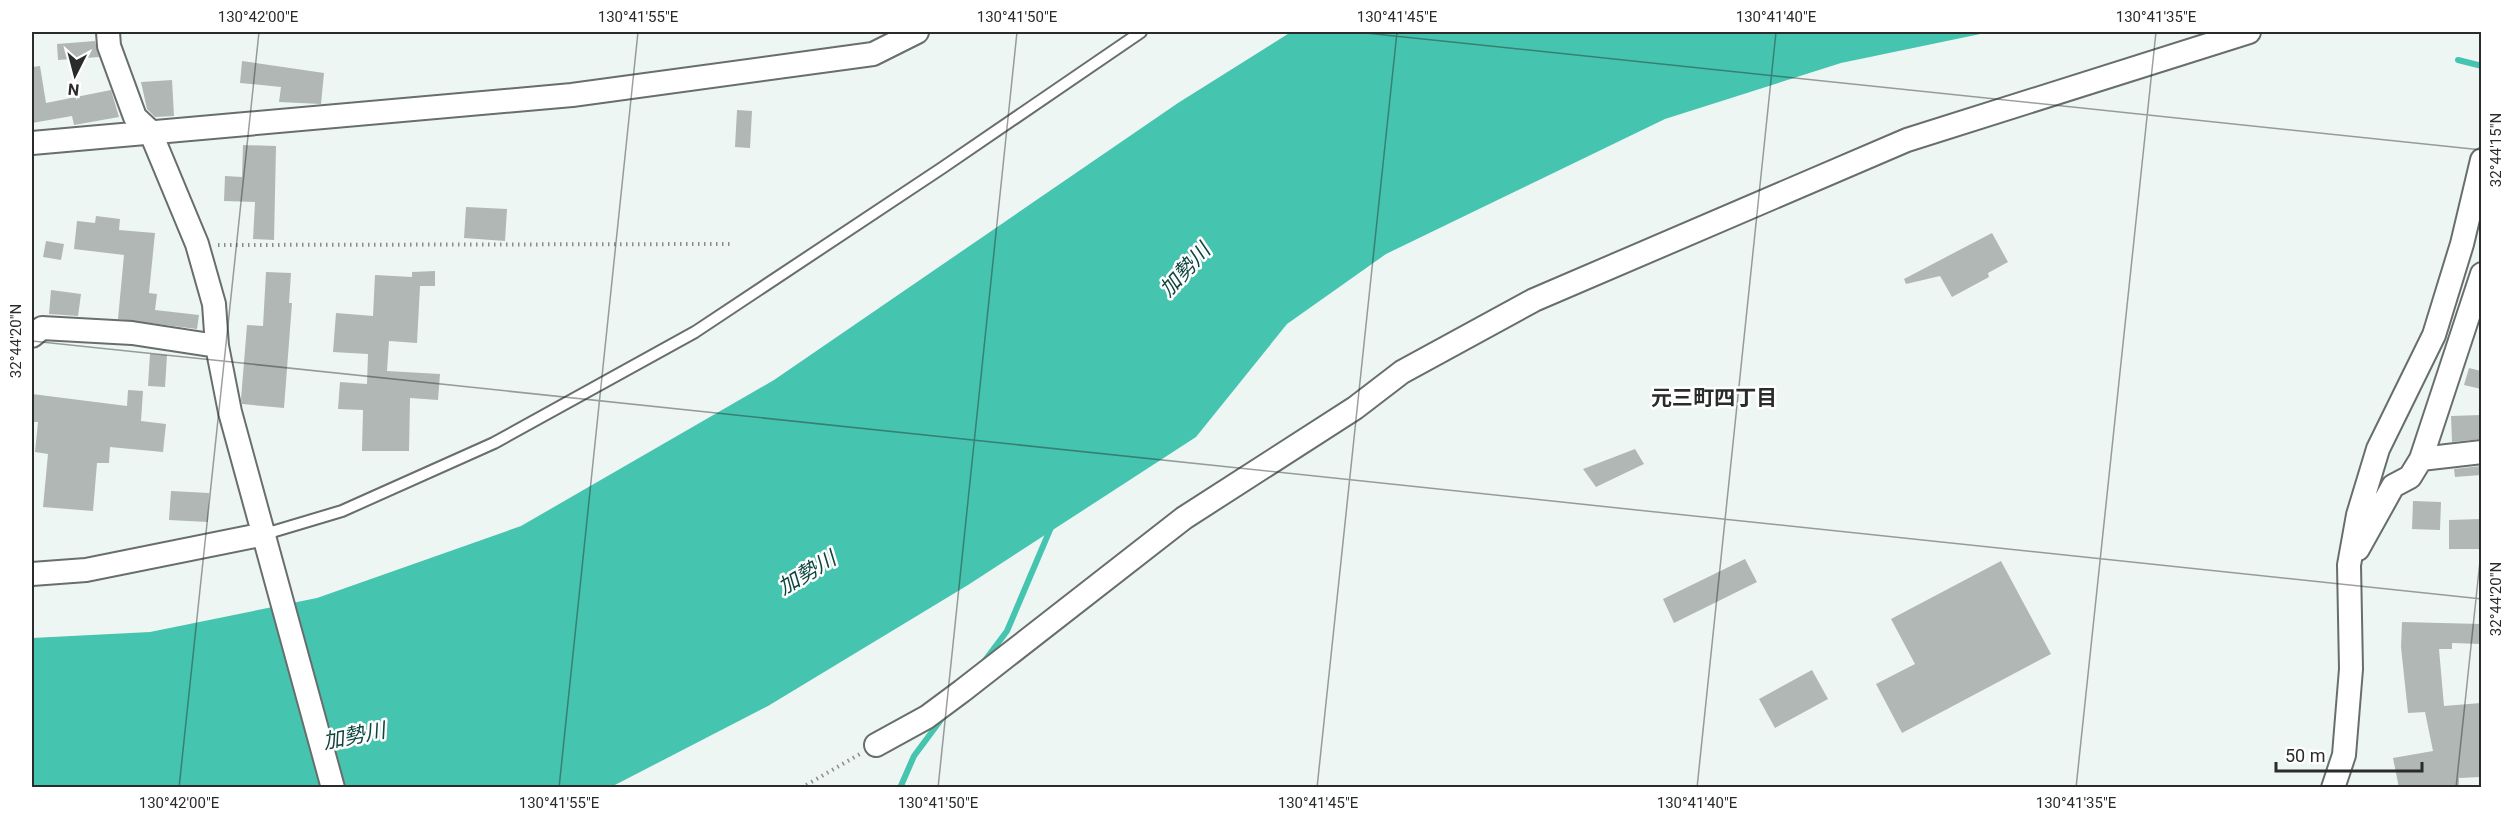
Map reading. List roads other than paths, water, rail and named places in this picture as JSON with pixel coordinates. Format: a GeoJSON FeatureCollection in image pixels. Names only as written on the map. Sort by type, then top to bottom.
{"type":"FeatureCollection","features":[{"type":"Feature","properties":{"kind":"street"},"geometry":{"type":"LineString","coordinates":[[108,32],[110,46],[135,117],[150,131],[197,244],[214,304],[217,346],[230,412],[333,788]]}},
{"type":"Feature","properties":{"kind":"street"},"geometry":{"type":"LineString","coordinates":[[32,143],[583,93],[873,54],[917,32]]}},
{"type":"Feature","properties":{"kind":"street"},"geometry":{"type":"LineString","coordinates":[[876,745],[927,717],[962,692],[1184,518],[1355,408],[1402,372],[1534,300],[1907,140],[2249,32]]}},
{"type":"Feature","properties":{"kind":"street"},"geometry":{"type":"LineString","coordinates":[[2333,788],[2344,755],[2349,698],[2349,565],[2358,515],[2378,450],[2434,334],[2462,244],[2481,160]]}},
{"type":"Feature","properties":{"kind":"street"},"geometry":{"type":"LineString","coordinates":[[2349,565],[2393,486],[2410,477],[2421,459],[2481,274]]}},
{"type":"Feature","properties":{"kind":"street"},"geometry":{"type":"LineString","coordinates":[[32,336],[42,328],[132,333],[217,346]]}},
{"type":"Feature","properties":{"kind":"street"},"geometry":{"type":"LineString","coordinates":[[2421,459],[2481,452]]}},
{"type":"Feature","properties":{"kind":"street"},"geometry":{"type":"LineString","coordinates":[[32,574],[86,570],[265,534]]}},
{"type":"Feature","properties":{"kind":"lane"},"geometry":{"type":"LineString","coordinates":[[265,534],[342,511],[494,444],[695,332],[932,175],[1141,32]]}},
{"type":"Feature","properties":{"kind":"water","name":"加勢川"},"geometry":{"type":"Polygon","coordinates":[[[1291,32],[1990,32],[1841,63],[1665,119],[1386,254],[1287,324],[1196,437],[968,585],[768,706],[611,787],[32,788],[32,638],[150,632],[317,598],[521,526],[774,380],[1178,103],[1291,32]]]}},
{"type":"Feature","properties":{"kind":"waterway"},"geometry":{"type":"LineString","coordinates":[[2458,60],[2482,66]]}},
{"type":"Feature","properties":{"kind":"waterway"},"geometry":{"type":"LineString","coordinates":[[983,663],[1007,631],[1052,525]]}},
{"type":"Feature","properties":{"kind":"waterway"},"geometry":{"type":"LineString","coordinates":[[900,788],[914,756],[943,717]]}},
{"type":"Feature","properties":{"kind":"district","name":"元三町四丁目"},"geometry":{"type":"Point","coordinates":[1714,398]}}]}
